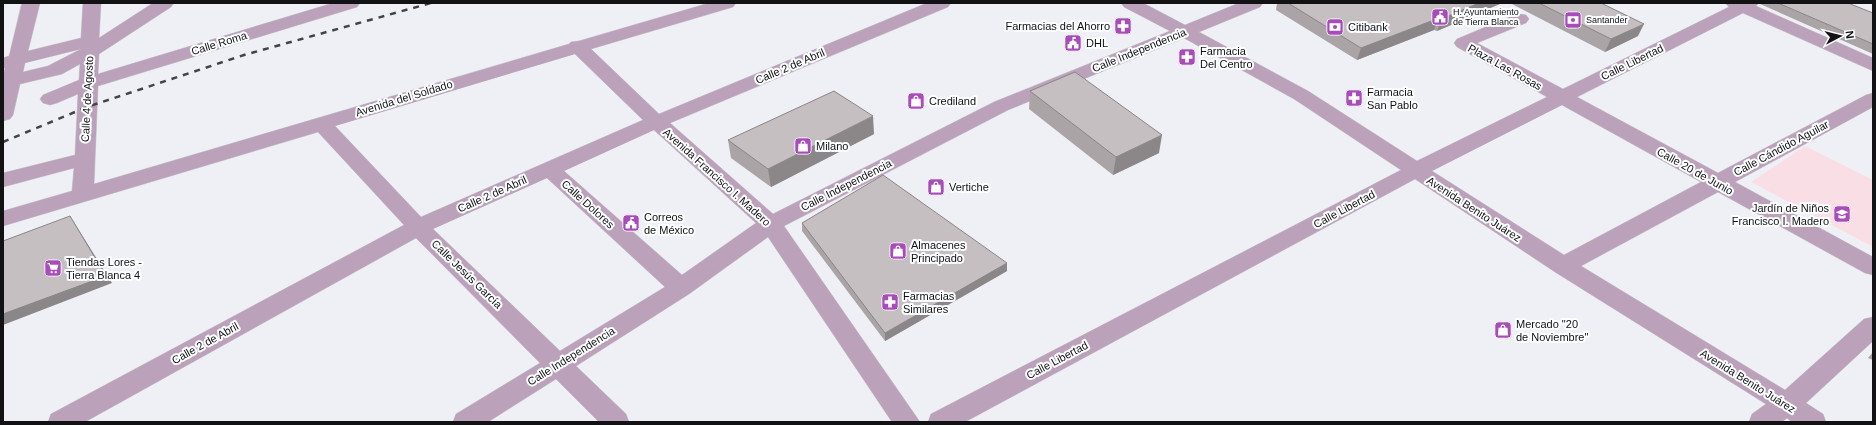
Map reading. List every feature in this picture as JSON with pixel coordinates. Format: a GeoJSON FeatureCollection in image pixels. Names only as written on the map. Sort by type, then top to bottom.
{"type":"FeatureCollection","features":[{"type":"Feature","properties":{"kind":"street"},"geometry":{"type":"LineString","coordinates":[[3,115],[10,62],[31,3]]}},
{"type":"Feature","properties":{"kind":"street","name":"Calle 4 de Agosto"},"geometry":{"type":"LineString","coordinates":[[83,196],[92,3]]}},
{"type":"Feature","properties":{"kind":"street"},"geometry":{"type":"LineString","coordinates":[[8,82],[55,70],[90,47],[165,3]]}},
{"type":"Feature","properties":{"kind":"street","name":"Calle Roma"},"geometry":{"type":"LineString","coordinates":[[50,99],[88,83],[351,3]]}},
{"type":"Feature","properties":{"kind":"street","name":"Avenida del Soldado"},"geometry":{"type":"LineString","coordinates":[[3,219],[577,46],[726,3]]}},
{"type":"Feature","properties":{"kind":"street","name":"Calle 2 de Abril"},"geometry":{"type":"LineString","coordinates":[[61,422],[418,227],[656,122],[942,3]]}},
{"type":"Feature","properties":{"kind":"street","name":"Avenida Benito Juárez"},"geometry":{"type":"LineString","coordinates":[[1130,3],[1186,31],[1301,95],[1415,171],[1563,266],[1814,422]]}},
{"type":"Feature","properties":{"kind":"street","name":"Calle Independencia"},"geometry":{"type":"LineString","coordinates":[[466,422],[681,288],[771,224],[1001,106],[1254,3]]}},
{"type":"Feature","properties":{"kind":"street"},"geometry":{"type":"LineString","coordinates":[[1742,4],[1873,65]]}},
{"type":"Feature","properties":{"kind":"street","name":"Calle Libertad"},"geometry":{"type":"LineString","coordinates":[[941,422],[1415,171],[1742,4]]}},
{"type":"Feature","properties":{"kind":"street","name":"Plaza Las Rosas"},"geometry":{"type":"LineString","coordinates":[[1520,19],[1463,43],[1560,98]]}},
{"type":"Feature","properties":{"kind":"street","name":"Avenida Francisco I. Madero"},"geometry":{"type":"LineString","coordinates":[[577,46],[656,122],[771,224],[907,422]]}},
{"type":"Feature","properties":{"kind":"street"},"geometry":{"type":"LineString","coordinates":[[10,62],[90,47]]}},
{"type":"Feature","properties":{"kind":"street","name":"Calle 20 de Junio"},"geometry":{"type":"LineString","coordinates":[[1560,98],[1873,267]]}},
{"type":"Feature","properties":{"kind":"street","name":"Calle Cándido Aguilar"},"geometry":{"type":"LineString","coordinates":[[1563,266],[1873,99]]}},
{"type":"Feature","properties":{"kind":"street","name":"Calle Jesús García"},"geometry":{"type":"LineString","coordinates":[[321,123],[418,227],[616,422]]}},
{"type":"Feature","properties":{"kind":"street"},"geometry":{"type":"LineString","coordinates":[[3,180],[84,159]]}},
{"type":"Feature","properties":{"kind":"street","name":"Calle Dolores"},"geometry":{"type":"LineString","coordinates":[[548,169],[681,288]]}},
{"type":"Feature","properties":{"kind":"street"},"geometry":{"type":"LineString","coordinates":[[1762,422],[1787,404],[1873,326]]}},
{"type":"Feature","properties":{"kind":"shaded area","name":"Jardín de Niños Francisco I. Madero"},"geometry":{"type":"Polygon","coordinates":[[[1805,146],[1873,180],[1873,247],[1751,182],[1805,146]]]}},
{"type":"Feature","properties":{"kind":"building"},"geometry":{"type":"Polygon","coordinates":[[[1288,3],[1479,3],[1441,19],[1439,18],[1361,48],[1288,3]]]}},
{"type":"Feature","properties":{"kind":"building"},"geometry":{"type":"Polygon","coordinates":[[[1539,3],[1601,3],[1644,24],[1611,39],[1539,3]]]}},
{"type":"Feature","properties":{"kind":"building"},"geometry":{"type":"Polygon","coordinates":[[[1778,3],[1848,3],[1873,13],[1873,44],[1778,3]]]}},
{"type":"Feature","properties":{"kind":"building"},"geometry":{"type":"Polygon","coordinates":[[[1075,72],[1162,135],[1116,157],[1030,91],[1075,72]]]}},
{"type":"Feature","properties":{"kind":"building"},"geometry":{"type":"Polygon","coordinates":[[[834,91],[873,116],[768,169],[728,140],[834,91]]]}},
{"type":"Feature","properties":{"kind":"building","name":"Almacenes Principado"},"geometry":{"type":"Polygon","coordinates":[[[883,175],[1007,263],[885,333],[802,223],[883,175]]]}},
{"type":"Feature","properties":{"kind":"building","name":"Tiendas Lores - Tierra Blanca 4"},"geometry":{"type":"Polygon","coordinates":[[[70,216],[106,276],[3,314],[3,241],[70,216]]]}},
{"type":"Feature","properties":{"kind":"railway"},"geometry":{"type":"LineString","coordinates":[[3,142],[87,107],[244,55],[431,3]]}},
{"type":"Feature","properties":{"kind":"place","name":"H. Ayuntamiento de Tierra Blanca"},"geometry":{"type":"Point","coordinates":[1440,17]}},
{"type":"Feature","properties":{"kind":"place","name":"Santander"},"geometry":{"type":"Point","coordinates":[1573,20]}},
{"type":"Feature","properties":{"kind":"place","name":"Farmacias del Ahorro"},"geometry":{"type":"Point","coordinates":[1123,26]}},
{"type":"Feature","properties":{"kind":"place","name":"Citibank"},"geometry":{"type":"Point","coordinates":[1335,27]}},
{"type":"Feature","properties":{"kind":"place","name":"DHL"},"geometry":{"type":"Point","coordinates":[1073,43]}},
{"type":"Feature","properties":{"kind":"place","name":"Farmacia Del Centro"},"geometry":{"type":"Point","coordinates":[1187,57]}},
{"type":"Feature","properties":{"kind":"place","name":"Farmacia San Pablo"},"geometry":{"type":"Point","coordinates":[1354,98]}},
{"type":"Feature","properties":{"kind":"place","name":"Crediland"},"geometry":{"type":"Point","coordinates":[916,101]}},
{"type":"Feature","properties":{"kind":"place","name":"Milano"},"geometry":{"type":"Point","coordinates":[803,146]}},
{"type":"Feature","properties":{"kind":"place","name":"Vertiche"},"geometry":{"type":"Point","coordinates":[936,187]}},
{"type":"Feature","properties":{"kind":"place","name":"Jardín de Niños Francisco I. Madero"},"geometry":{"type":"Point","coordinates":[1842,214]}},
{"type":"Feature","properties":{"kind":"place","name":"Correos de México"},"geometry":{"type":"Point","coordinates":[631,223]}},
{"type":"Feature","properties":{"kind":"place","name":"Almacenes Principado"},"geometry":{"type":"Point","coordinates":[898,251]}},
{"type":"Feature","properties":{"kind":"place","name":"Tiendas Lores - Tierra Blanca 4"},"geometry":{"type":"Point","coordinates":[53,268]}},
{"type":"Feature","properties":{"kind":"place","name":"Farmacias Similares"},"geometry":{"type":"Point","coordinates":[890,302]}},
{"type":"Feature","properties":{"kind":"place","name":"Mercado \"20 de Noviembre\""},"geometry":{"type":"Point","coordinates":[1503,330]}}]}
